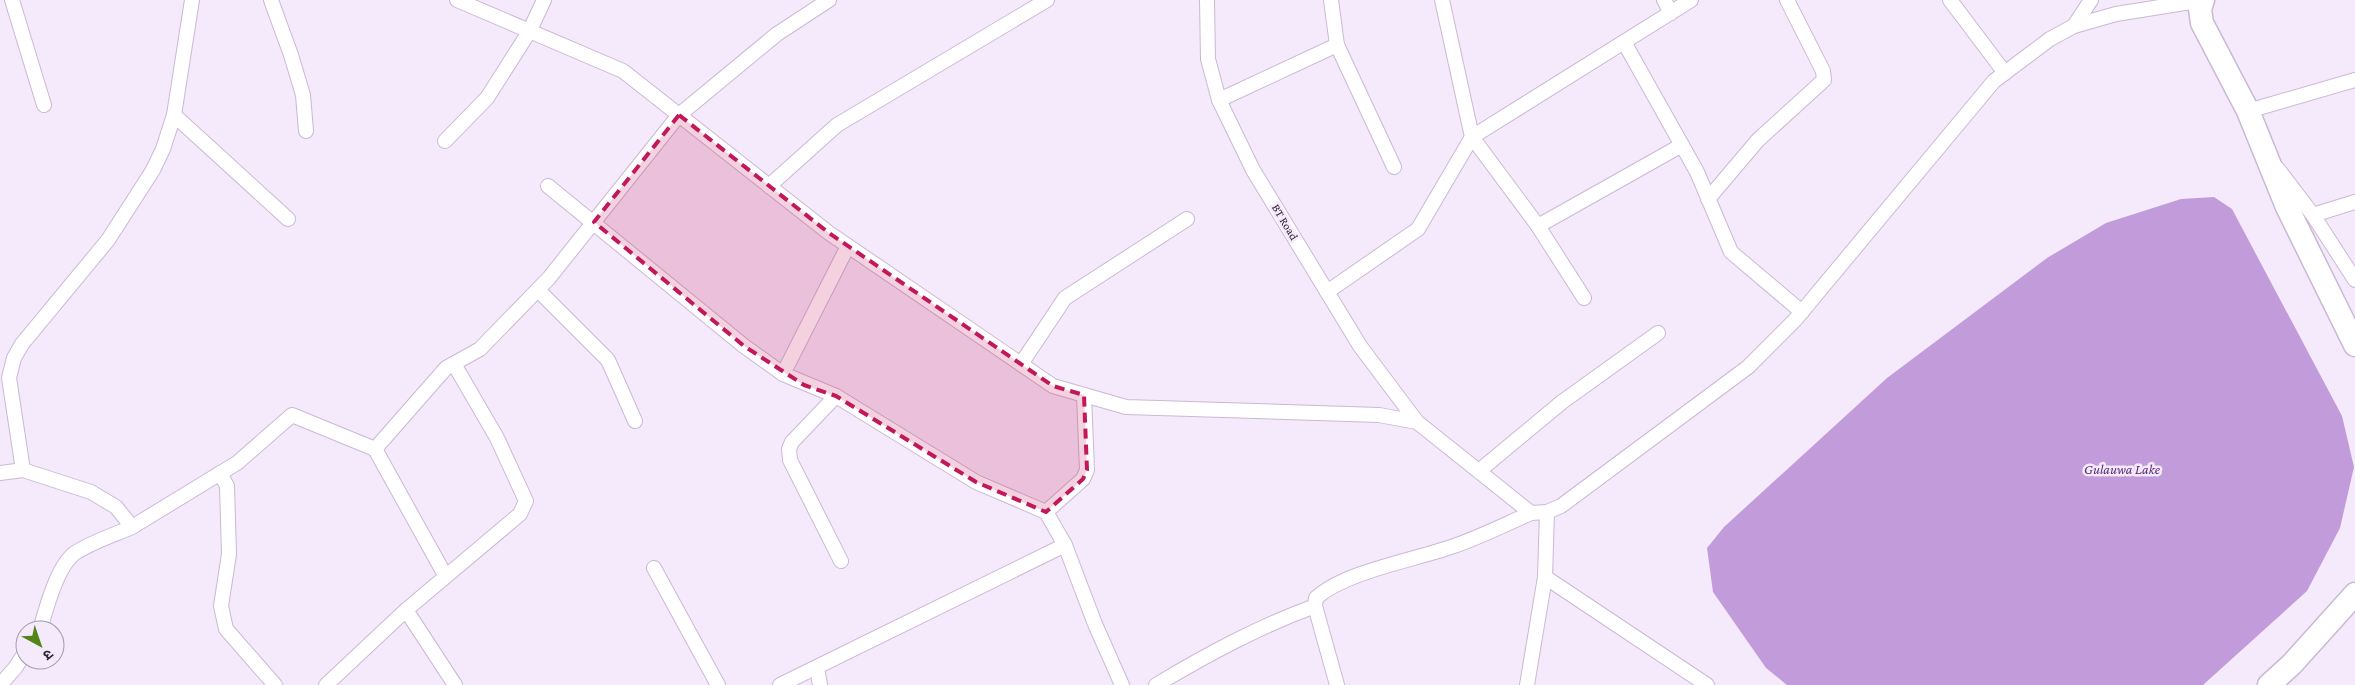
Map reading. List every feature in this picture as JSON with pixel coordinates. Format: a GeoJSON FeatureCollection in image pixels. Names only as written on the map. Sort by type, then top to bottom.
{"type":"FeatureCollection","features":[{"type":"Feature","properties":{"kind":"main road"},"geometry":{"type":"LineString","coordinates":[[2203,0],[2200,9],[2202,22],[2248,111],[2287,207],[2355,346]]}},
{"type":"Feature","properties":{"kind":"main road"},"geometry":{"type":"LineString","coordinates":[[2269,685],[2292,664],[2355,594]]}},
{"type":"Feature","properties":{"kind":"street"},"geometry":{"type":"LineString","coordinates":[[12,0],[44,105]]}},
{"type":"Feature","properties":{"kind":"street"},"geometry":{"type":"LineString","coordinates":[[23,470],[9,378],[14,358],[22,344],[108,240],[153,170],[163,149],[174,115],[192,0]]}},
{"type":"Feature","properties":{"kind":"street"},"geometry":{"type":"LineString","coordinates":[[270,0],[291,55],[302,95],[306,131]]}},
{"type":"Feature","properties":{"kind":"street"},"geometry":{"type":"LineString","coordinates":[[457,0],[624,71],[848,246],[1053,386],[1126,407],[1378,415],[1418,422],[1531,513]]}},
{"type":"Feature","properties":{"kind":"street"},"geometry":{"type":"LineString","coordinates":[[445,141],[487,98],[529,32],[544,0]]}},
{"type":"Feature","properties":{"kind":"street"},"geometry":{"type":"LineString","coordinates":[[375,449],[446,368],[480,348],[538,290],[679,115],[777,34],[829,0]]}},
{"type":"Feature","properties":{"kind":"street"},"geometry":{"type":"LineString","coordinates":[[769,186],[837,125],[1047,0]]}},
{"type":"Feature","properties":{"kind":"street","name":"BT Road"},"geometry":{"type":"LineString","coordinates":[[1207,0],[1208,59],[1219,100],[1253,170],[1360,346],[1418,422]]}},
{"type":"Feature","properties":{"kind":"street"},"geometry":{"type":"LineString","coordinates":[[1331,0],[1337,45],[1394,167]]}},
{"type":"Feature","properties":{"kind":"street"},"geometry":{"type":"LineString","coordinates":[[1442,0],[1472,137],[1538,226],[1584,298]]}},
{"type":"Feature","properties":{"kind":"street"},"geometry":{"type":"LineString","coordinates":[[1664,0],[1671,13]]}},
{"type":"Feature","properties":{"kind":"street"},"geometry":{"type":"LineString","coordinates":[[1327,292],[1418,229],[1472,137],[1692,0]]}},
{"type":"Feature","properties":{"kind":"street"},"geometry":{"type":"LineString","coordinates":[[1708,199],[1758,140],[1824,80],[1822,71],[1787,0]]}},
{"type":"Feature","properties":{"kind":"street"},"geometry":{"type":"LineString","coordinates":[[1950,0],[2005,73]]}},
{"type":"Feature","properties":{"kind":"street"},"geometry":{"type":"LineString","coordinates":[[2074,26],[2091,0]]}},
{"type":"Feature","properties":{"kind":"street"},"geometry":{"type":"LineString","coordinates":[[1337,685],[1315,606],[1316,598],[1326,589],[1346,580],[1455,546],[1531,513],[1547,512],[1561,506],[1748,368],[1802,312],[1994,81],[2050,39],[2074,26],[2116,14],[2203,0]]}},
{"type":"Feature","properties":{"kind":"street"},"geometry":{"type":"LineString","coordinates":[[1624,42],[1697,172],[1731,252],[1802,312]]}},
{"type":"Feature","properties":{"kind":"street"},"geometry":{"type":"LineString","coordinates":[[1219,100],[1337,45]]}},
{"type":"Feature","properties":{"kind":"street"},"geometry":{"type":"LineString","coordinates":[[2248,111],[2355,80]]}},
{"type":"Feature","properties":{"kind":"street"},"geometry":{"type":"LineString","coordinates":[[174,115],[288,219]]}},
{"type":"Feature","properties":{"kind":"street"},"geometry":{"type":"LineString","coordinates":[[1538,226],[1682,145]]}},
{"type":"Feature","properties":{"kind":"street"},"geometry":{"type":"LineString","coordinates":[[2265,153],[2313,215],[2355,280]]}},
{"type":"Feature","properties":{"kind":"street"},"geometry":{"type":"LineString","coordinates":[[548,186],[744,346],[782,374],[836,396],[976,482],[1046,512],[1065,544],[1095,624],[1122,685]]}},
{"type":"Feature","properties":{"kind":"street"},"geometry":{"type":"LineString","coordinates":[[2313,215],[2355,202]]}},
{"type":"Feature","properties":{"kind":"street"},"geometry":{"type":"LineString","coordinates":[[1021,364],[1065,298],[1187,219]]}},
{"type":"Feature","properties":{"kind":"street"},"geometry":{"type":"LineString","coordinates":[[782,374],[848,246]]}},
{"type":"Feature","properties":{"kind":"street"},"geometry":{"type":"LineString","coordinates":[[538,290],[608,360],[635,420]]}},
{"type":"Feature","properties":{"kind":"street"},"geometry":{"type":"LineString","coordinates":[[1479,471],[1562,402],[1658,333]]}},
{"type":"Feature","properties":{"kind":"street"},"geometry":{"type":"LineString","coordinates":[[326,685],[406,610],[520,514],[526,501],[498,438],[454,364]]}},
{"type":"Feature","properties":{"kind":"street"},"geometry":{"type":"LineString","coordinates":[[1046,512],[1083,479],[1087,470],[1084,395]]}},
{"type":"Feature","properties":{"kind":"street"},"geometry":{"type":"LineString","coordinates":[[836,396],[792,442],[789,449],[790,460],[841,561]]}},
{"type":"Feature","properties":{"kind":"street"},"geometry":{"type":"LineString","coordinates":[[43,620],[49,598],[66,562],[75,553],[132,527],[237,463],[292,415],[375,449],[445,576]]}},
{"type":"Feature","properties":{"kind":"street"},"geometry":{"type":"LineString","coordinates":[[0,473],[23,470],[104,498],[116,507],[132,527]]}},
{"type":"Feature","properties":{"kind":"street"},"geometry":{"type":"LineString","coordinates":[[220,473],[227,486],[229,554],[221,606],[226,629],[275,685]]}},
{"type":"Feature","properties":{"kind":"street"},"geometry":{"type":"LineString","coordinates":[[1527,685],[1545,577],[1547,512]]}},
{"type":"Feature","properties":{"kind":"street"},"geometry":{"type":"LineString","coordinates":[[780,685],[1065,544]]}},
{"type":"Feature","properties":{"kind":"street"},"geometry":{"type":"LineString","coordinates":[[654,568],[718,685]]}},
{"type":"Feature","properties":{"kind":"street"},"geometry":{"type":"LineString","coordinates":[[1545,577],[1707,685]]}},
{"type":"Feature","properties":{"kind":"street"},"geometry":{"type":"LineString","coordinates":[[1156,685],[1218,648],[1273,621],[1315,606]]}},
{"type":"Feature","properties":{"kind":"street"},"geometry":{"type":"LineString","coordinates":[[406,610],[455,685]]}},
{"type":"Feature","properties":{"kind":"street"},"geometry":{"type":"LineString","coordinates":[[0,685],[15,666]]}},
{"type":"Feature","properties":{"kind":"street"},"geometry":{"type":"LineString","coordinates":[[817,668],[820,685]]}},
{"type":"Feature","properties":{"kind":"highlighted area"},"geometry":{"type":"Polygon","coordinates":[[[679,115],[829,233],[1053,386],[1084,395],[1087,470],[1083,479],[1046,512],[976,482],[836,396],[804,385],[744,346],[594,222],[679,115]]]}},
{"type":"Feature","properties":{"kind":"water","name":"Gulauwa Lake"},"geometry":{"type":"Polygon","coordinates":[[[2214,197],[2232,209],[2342,416],[2354,467],[2340,528],[2307,591],[2203,685],[1787,685],[1766,668],[1713,592],[1707,548],[1724,527],[1887,378],[2047,258],[2106,223],[2181,199],[2214,197]]]}}]}
